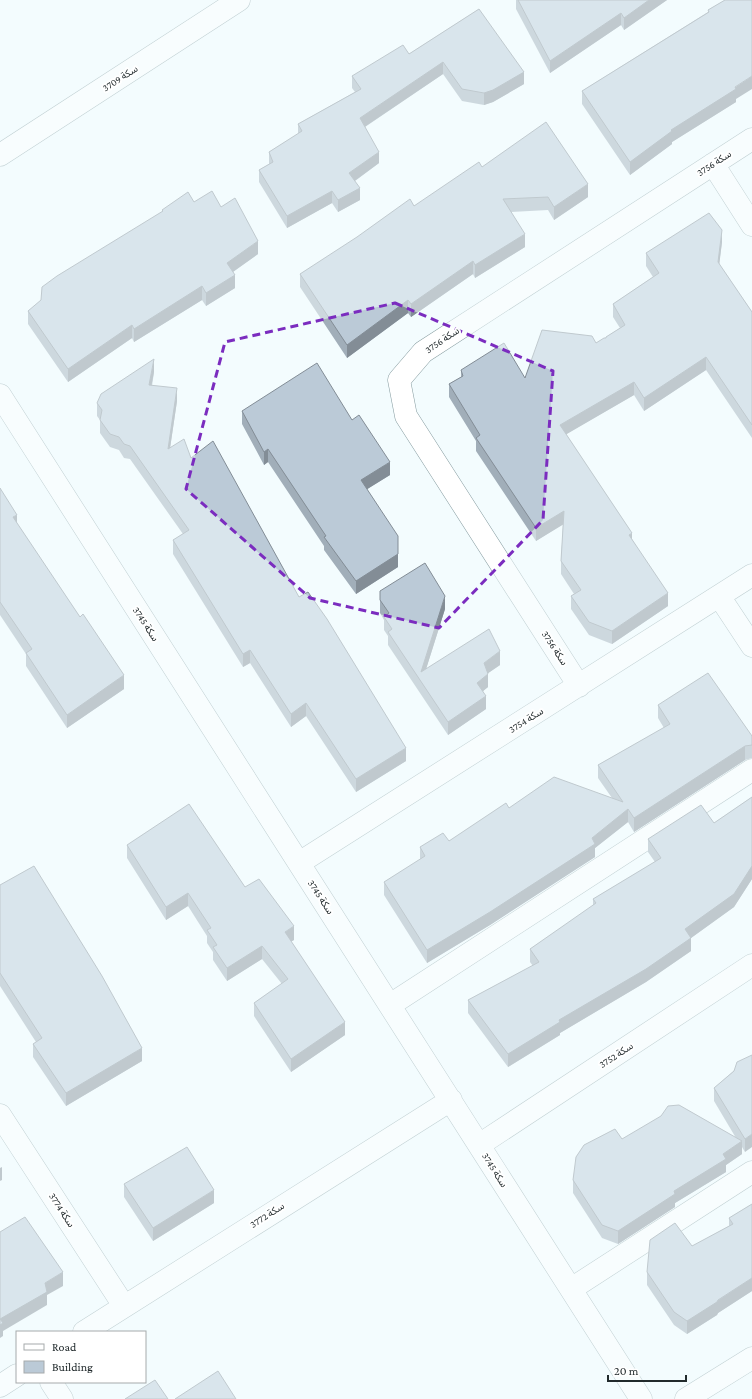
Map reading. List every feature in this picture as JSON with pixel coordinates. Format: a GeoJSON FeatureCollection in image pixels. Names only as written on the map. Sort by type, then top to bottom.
{"type":"FeatureCollection","features":[{"type":"Feature","properties":{"kind":"street","name":"سكة 3709"},"geometry":{"type":"LineString","coordinates":[[0,155],[239,0]]}},
{"type":"Feature","properties":{"kind":"street","name":"سكة 3756"},"geometry":{"type":"LineString","coordinates":[[579,686],[406,416],[399,380],[424,352],[752,139]]}},
{"type":"Feature","properties":{"kind":"street"},"geometry":{"type":"LineString","coordinates":[[713,164],[752,225]]}},
{"type":"Feature","properties":{"kind":"street","name":"سكة 3745"},"geometry":{"type":"LineString","coordinates":[[0,395],[641,1399]]}},
{"type":"Feature","properties":{"kind":"street","name":"سكة 3754"},"geometry":{"type":"LineString","coordinates":[[299,863],[752,575]]}},
{"type":"Feature","properties":{"kind":"street"},"geometry":{"type":"LineString","coordinates":[[719,596],[752,646]]}},
{"type":"Feature","properties":{"kind":"street"},"geometry":{"type":"LineString","coordinates":[[390,1005],[752,770]]}},
{"type":"Feature","properties":{"kind":"street","name":"سكة 3752"},"geometry":{"type":"LineString","coordinates":[[479,1145],[752,965]]}},
{"type":"Feature","properties":{"kind":"street","name":"سكة 3772"},"geometry":{"type":"LineString","coordinates":[[86,1331],[451,1100]]}},
{"type":"Feature","properties":{"kind":"street","name":"سكة 3774"},"geometry":{"type":"LineString","coordinates":[[0,1115],[124,1306]]}},
{"type":"Feature","properties":{"kind":"street"},"geometry":{"type":"LineString","coordinates":[[570,1289],[752,1172]]}},
{"type":"Feature","properties":{"kind":"street"},"geometry":{"type":"LineString","coordinates":[[686,1399],[752,1358]]}},
{"type":"Feature","properties":{"kind":"street"},"geometry":{"type":"LineString","coordinates":[[0,1386],[16,1376]]}},
{"type":"Feature","properties":{"kind":"street"},"geometry":{"type":"LineString","coordinates":[[52,1383],[62,1399]]}},
{"type":"Feature","properties":{"kind":"highlighted area"},"geometry":{"type":"Polygon","coordinates":[[[395,303],[553,371],[543,520],[439,628],[310,598],[186,489],[225,342],[395,303]]]}},
{"type":"Feature","properties":{"kind":"building"},"geometry":{"type":"Polygon","coordinates":[[[518,0],[649,0],[624,18],[621,13],[550,61],[518,0]]]}},
{"type":"Feature","properties":{"kind":"building"},"geometry":{"type":"Polygon","coordinates":[[[725,0],[752,0],[752,76],[735,87],[736,89],[671,130],[672,131],[630,162],[582,91],[709,12],[708,10],[725,0]]]}},
{"type":"Feature","properties":{"kind":"building"},"geometry":{"type":"Polygon","coordinates":[[[479,9],[524,72],[493,90],[484,93],[462,89],[443,62],[360,118],[379,152],[349,173],[360,188],[338,200],[332,191],[287,216],[259,170],[273,162],[269,152],[302,131],[298,124],[361,89],[352,76],[403,45],[409,54],[479,9]]]}},
{"type":"Feature","properties":{"kind":"building"},"geometry":{"type":"Polygon","coordinates":[[[546,122],[588,184],[554,207],[548,197],[503,199],[525,234],[475,265],[473,261],[411,304],[408,300],[347,345],[300,274],[357,237],[410,199],[414,206],[479,162],[482,167],[546,122]]]}},
{"type":"Feature","properties":{"kind":"building"},"geometry":{"type":"Polygon","coordinates":[[[212,191],[221,207],[235,198],[258,241],[227,263],[235,275],[206,293],[202,286],[134,329],[132,325],[68,369],[28,311],[41,300],[42,287],[57,276],[163,211],[162,210],[188,192],[194,202],[212,191]]]}},
{"type":"Feature","properties":{"kind":"building"},"geometry":{"type":"Polygon","coordinates":[[[709,213],[722,230],[718,262],[752,312],[752,425],[706,357],[644,398],[634,382],[560,425],[632,533],[629,535],[668,593],[612,631],[589,622],[571,596],[581,590],[561,561],[564,511],[536,528],[476,438],[480,435],[449,384],[463,376],[461,370],[504,343],[525,378],[542,330],[592,336],[596,343],[606,338],[625,325],[613,304],[659,273],[646,253],[709,213]]]}},
{"type":"Feature","properties":{"kind":"building"},"geometry":{"type":"Polygon","coordinates":[[[154,359],[149,385],[177,388],[168,449],[184,439],[191,458],[213,441],[299,597],[308,592],[327,619],[406,748],[356,779],[306,703],[291,714],[250,650],[243,654],[173,540],[189,530],[130,446],[124,444],[119,437],[110,434],[100,420],[102,410],[97,403],[101,394],[154,359]]]}},
{"type":"Feature","properties":{"kind":"building"},"geometry":{"type":"Polygon","coordinates":[[[317,363],[352,420],[359,415],[390,462],[361,480],[398,536],[398,554],[356,581],[324,537],[326,536],[268,449],[264,452],[242,411],[317,363]]]}},
{"type":"Feature","properties":{"kind":"building"},"geometry":{"type":"Polygon","coordinates":[[[0,488],[17,515],[13,517],[80,617],[83,614],[124,675],[67,715],[26,653],[32,649],[0,602],[0,488]]]}},
{"type":"Feature","properties":{"kind":"building"},"geometry":{"type":"Polygon","coordinates":[[[425,563],[445,596],[421,672],[489,629],[500,651],[484,663],[488,674],[477,683],[486,696],[448,722],[388,632],[392,629],[384,617],[389,613],[380,600],[380,591],[425,563]]]}},
{"type":"Feature","properties":{"kind":"building"},"geometry":{"type":"Polygon","coordinates":[[[708,673],[752,736],[752,745],[745,746],[634,818],[628,809],[592,838],[595,844],[490,912],[427,950],[384,882],[425,856],[420,847],[443,833],[449,841],[506,803],[509,808],[554,777],[623,802],[598,765],[670,724],[658,705],[708,673]]]}},
{"type":"Feature","properties":{"kind":"building"},"geometry":{"type":"Polygon","coordinates":[[[752,797],[752,866],[734,894],[685,929],[691,938],[646,969],[559,1020],[560,1022],[508,1054],[468,1000],[539,962],[530,949],[596,903],[593,899],[661,858],[648,839],[701,805],[714,823],[752,797]]]}},
{"type":"Feature","properties":{"kind":"building"},"geometry":{"type":"Polygon","coordinates":[[[189,804],[245,887],[259,879],[294,926],[285,932],[345,1022],[291,1059],[254,1003],[288,979],[262,946],[227,968],[213,947],[217,945],[207,930],[211,928],[188,893],[166,907],[127,845],[189,804]]]}},
{"type":"Feature","properties":{"kind":"building"},"geometry":{"type":"Polygon","coordinates":[[[34,866],[102,976],[142,1048],[66,1093],[33,1044],[42,1038],[0,973],[0,885],[34,866]]]}},
{"type":"Feature","properties":{"kind":"building"},"geometry":{"type":"Polygon","coordinates":[[[752,1055],[752,1134],[745,1139],[714,1088],[734,1071],[737,1062],[752,1055]]]}},
{"type":"Feature","properties":{"kind":"building"},"geometry":{"type":"Polygon","coordinates":[[[679,1105],[742,1141],[723,1154],[726,1159],[674,1191],[675,1194],[618,1231],[602,1225],[573,1180],[576,1157],[584,1145],[615,1129],[622,1139],[661,1116],[668,1106],[679,1105]]]}},
{"type":"Feature","properties":{"kind":"building"},"geometry":{"type":"Polygon","coordinates":[[[187,1147],[214,1190],[153,1228],[124,1184],[187,1147]]]}},
{"type":"Feature","properties":{"kind":"building"},"geometry":{"type":"Polygon","coordinates":[[[752,1204],[752,1278],[687,1321],[674,1312],[647,1272],[650,1240],[675,1223],[692,1246],[733,1224],[729,1218],[752,1204]]]}},
{"type":"Feature","properties":{"kind":"building"},"geometry":{"type":"Polygon","coordinates":[[[25,1217],[63,1272],[45,1283],[47,1292],[0,1319],[0,1232],[25,1217]]]}},
{"type":"Feature","properties":{"kind":"building"},"geometry":{"type":"Polygon","coordinates":[[[218,1371],[236,1399],[175,1399],[218,1371]]]}},
{"type":"Feature","properties":{"kind":"building"},"geometry":{"type":"Polygon","coordinates":[[[155,1380],[168,1399],[125,1399],[155,1380]]]}}]}
